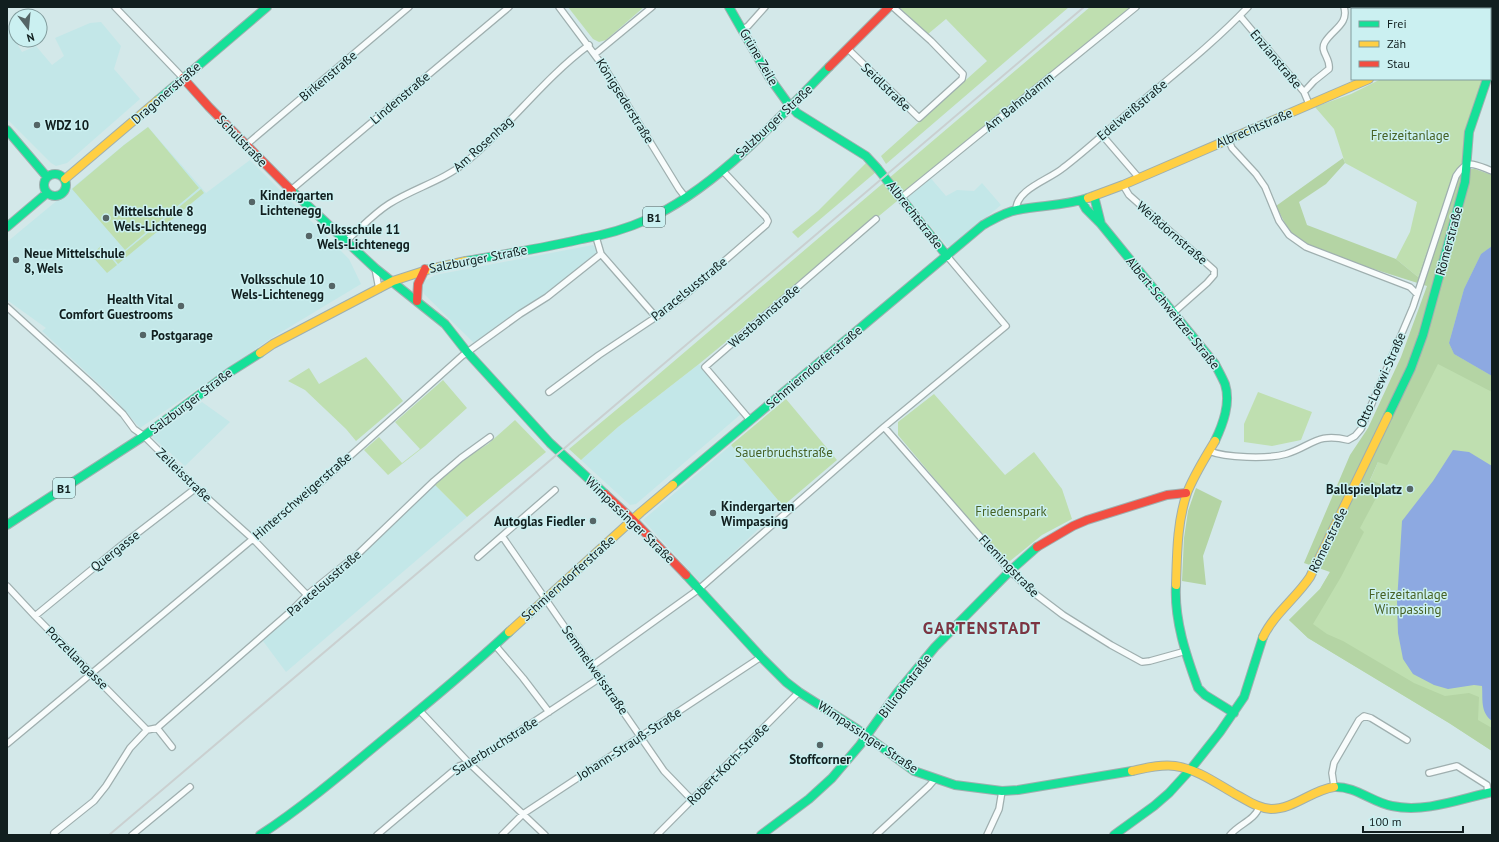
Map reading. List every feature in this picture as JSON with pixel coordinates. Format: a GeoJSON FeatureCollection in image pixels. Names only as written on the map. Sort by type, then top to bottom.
{"type":"FeatureCollection","features":[{"type":"Feature","properties":{"kind":"street","name":"Dragonerstraße"},"geometry":{"type":"LineString","coordinates":[[47,193],[52,196],[59,195],[64,191],[66,185],[64,179],[267,7]]}},
{"type":"Feature","properties":{"kind":"street","name":"Birkenstraße"},"geometry":{"type":"LineString","coordinates":[[246,145],[409,7]]}},
{"type":"Feature","properties":{"kind":"street","name":"Lindenstraße"},"geometry":{"type":"LineString","coordinates":[[291,190],[509,7]]}},
{"type":"Feature","properties":{"kind":"street","name":"Königsederstraße"},"geometry":{"type":"LineString","coordinates":[[559,7],[589,45],[606,70],[678,189],[686,198]]}},
{"type":"Feature","properties":{"kind":"street"},"geometry":{"type":"LineString","coordinates":[[595,54],[652,7]]}},
{"type":"Feature","properties":{"kind":"street","name":"Grüne Zeile"},"geometry":{"type":"LineString","coordinates":[[729,7],[778,90],[790,106]]}},
{"type":"Feature","properties":{"kind":"street"},"geometry":{"type":"LineString","coordinates":[[743,29],[748,26],[765,7]]}},
{"type":"Feature","properties":{"kind":"street","name":"Salzburger Straße"},"geometry":{"type":"LineString","coordinates":[[7,525],[144,436],[230,372],[275,343],[393,281],[440,264],[596,237],[644,221],[686,198],[722,170],[790,106],[889,7]]}},
{"type":"Feature","properties":{"kind":"street","name":"Seidlstraße"},"geometry":{"type":"LineString","coordinates":[[848,49],[919,118],[962,79],[963,74],[893,7]]}},
{"type":"Feature","properties":{"kind":"street","name":"Am Bahndamm"},"geometry":{"type":"LineString","coordinates":[[902,198],[1136,7]]}},
{"type":"Feature","properties":{"kind":"street","name":"Edelweißstraße"},"geometry":{"type":"LineString","coordinates":[[1016,210],[1016,204],[1019,198],[1030,189],[1062,170],[1172,77],[1240,16],[1248,7]]}},
{"type":"Feature","properties":{"kind":"street"},"geometry":{"type":"LineString","coordinates":[[1304,92],[1328,69],[1329,60],[1323,49],[1324,43],[1344,19],[1346,14],[1344,7]]}},
{"type":"Feature","properties":{"kind":"street","name":"Schulstraße"},"geometry":{"type":"LineString","coordinates":[[118,8],[246,145],[291,190],[375,268],[393,281]]}},
{"type":"Feature","properties":{"kind":"street","name":"Enzianstraße"},"geometry":{"type":"LineString","coordinates":[[1240,16],[1304,92],[1309,104]]}},
{"type":"Feature","properties":{"kind":"street","name":"Am Rosenhag"},"geometry":{"type":"LineString","coordinates":[[346,242],[390,203],[450,173],[465,163],[514,117],[536,91],[574,56],[589,45]]}},
{"type":"Feature","properties":{"kind":"street","name":"Albrechtstraße"},"geometry":{"type":"LineString","coordinates":[[790,106],[797,113],[866,156],[902,198],[947,256],[983,225],[998,217],[1016,210],[1054,206],[1094,196],[1123,185],[1367,80]]}},
{"type":"Feature","properties":{"kind":"street","name":"Römerstraße"},"geometry":{"type":"LineString","coordinates":[[1114,835],[1161,800],[1190,770],[1220,732],[1244,697],[1265,633],[1276,617],[1294,599],[1310,577],[1411,368],[1427,320],[1465,182],[1469,132],[1487,80]]}},
{"type":"Feature","properties":{"kind":"street"},"geometry":{"type":"LineString","coordinates":[[7,130],[47,176]]}},
{"type":"Feature","properties":{"kind":"street"},"geometry":{"type":"LineString","coordinates":[[1102,135],[1139,178]]}},
{"type":"Feature","properties":{"kind":"street"},"geometry":{"type":"LineString","coordinates":[[1228,139],[1232,148],[1256,174],[1265,187],[1279,221],[1289,235],[1306,247],[1410,287],[1417,294]]}},
{"type":"Feature","properties":{"kind":"street"},"geometry":{"type":"LineString","coordinates":[[1467,164],[1476,165],[1492,171]]}},
{"type":"Feature","properties":{"kind":"street","name":"Otto-Loewi-Straße"},"geometry":{"type":"LineString","coordinates":[[1209,451],[1221,454],[1270,457],[1293,452],[1320,438],[1332,437],[1348,440],[1355,436],[1361,429],[1405,327],[1456,176],[1461,167],[1467,164]]}},
{"type":"Feature","properties":{"kind":"street","name":"Paracelsusstraße"},"geometry":{"type":"LineString","coordinates":[[549,392],[684,296],[766,225],[768,221],[766,217],[722,170]]}},
{"type":"Feature","properties":{"kind":"street"},"geometry":{"type":"LineString","coordinates":[[7,227],[47,193],[44,188],[44,181],[47,176],[54,173],[60,175],[64,179]]}},
{"type":"Feature","properties":{"kind":"street","name":"Weißdornstraße"},"geometry":{"type":"LineString","coordinates":[[1123,185],[1130,195],[1214,270],[1214,276],[1173,312]]}},
{"type":"Feature","properties":{"kind":"street","name":"Albert-Schweitzer-Straße"},"geometry":{"type":"LineString","coordinates":[[1094,196],[1101,224]]}},
{"type":"Feature","properties":{"kind":"street","name":"Albert-Schweitzer-Straße"},"geometry":{"type":"LineString","coordinates":[[1081,200],[1086,209],[1101,224],[1215,364],[1223,376],[1227,406],[1225,420],[1186,493],[1180,529],[1175,603],[1186,651],[1198,688],[1205,695],[1234,713]]}},
{"type":"Feature","properties":{"kind":"street","name":"Westbahnstraße"},"geometry":{"type":"LineString","coordinates":[[750,420],[705,367],[876,219]]}},
{"type":"Feature","properties":{"kind":"street"},"geometry":{"type":"LineString","coordinates":[[596,237],[601,254],[656,317]]}},
{"type":"Feature","properties":{"kind":"street","name":"Hinterschweigerstraße"},"geometry":{"type":"LineString","coordinates":[[7,744],[321,482],[429,384],[468,352],[520,314],[547,297],[601,254]]}},
{"type":"Feature","properties":{"kind":"street"},"geometry":{"type":"LineString","coordinates":[[592,666],[699,589],[884,427],[1006,326],[947,256]]}},
{"type":"Feature","properties":{"kind":"street","name":"Schmierndorferstraße"},"geometry":{"type":"LineString","coordinates":[[260,835],[292,814],[326,788],[419,710],[495,645],[633,520],[750,420],[947,256]]}},
{"type":"Feature","properties":{"kind":"street"},"geometry":{"type":"LineString","coordinates":[[375,268],[379,288]]}},
{"type":"Feature","properties":{"kind":"street"},"geometry":{"type":"LineString","coordinates":[[417,300],[418,284],[425,269]]}},
{"type":"Feature","properties":{"kind":"street","name":"Wimpassinger Straße"},"geometry":{"type":"LineString","coordinates":[[393,281],[445,324],[468,352],[550,443],[633,520],[777,673],[800,692],[867,736],[914,771],[955,785],[1002,792],[1154,767],[1174,766],[1190,770],[1218,783],[1259,807],[1270,809],[1281,808],[1294,804],[1320,789],[1334,786],[1342,786],[1390,806],[1407,809],[1436,805],[1490,792]]}},
{"type":"Feature","properties":{"kind":"street","name":"Zeileisstraße"},"geometry":{"type":"LineString","coordinates":[[7,307],[93,385],[123,414],[134,428],[144,436],[196,488],[252,539],[308,595]]}},
{"type":"Feature","properties":{"kind":"street","name":"Flemingstraße"},"geometry":{"type":"LineString","coordinates":[[884,427],[1010,570],[1034,593],[1063,615],[1142,662],[1186,651]]}},
{"type":"Feature","properties":{"kind":"street","name":"Paracelsusstraße"},"geometry":{"type":"LineString","coordinates":[[157,728],[308,595],[359,553],[434,481],[461,458],[490,438]]}},
{"type":"Feature","properties":{"kind":"street","name":"Quergasse"},"geometry":{"type":"LineString","coordinates":[[35,616],[118,548],[196,488]]}},
{"type":"Feature","properties":{"kind":"street"},"geometry":{"type":"LineString","coordinates":[[478,557],[556,490]]}},
{"type":"Feature","properties":{"kind":"street","name":"Billrothstraße"},"geometry":{"type":"LineString","coordinates":[[762,835],[821,789],[858,748],[909,677],[935,647],[1010,570],[1037,547],[1082,522],[1168,495],[1186,493]]}},
{"type":"Feature","properties":{"kind":"street","name":"Semmelweisstraße"},"geometry":{"type":"LineString","coordinates":[[502,536],[664,771],[692,800]]}},
{"type":"Feature","properties":{"kind":"street","name":"Porzellangasse"},"geometry":{"type":"LineString","coordinates":[[7,586],[147,730]]}},
{"type":"Feature","properties":{"kind":"street"},"geometry":{"type":"LineString","coordinates":[[495,645],[549,712]]}},
{"type":"Feature","properties":{"kind":"street","name":"Johann-Strauß-Straße"},"geometry":{"type":"LineString","coordinates":[[502,835],[523,814],[761,657]]}},
{"type":"Feature","properties":{"kind":"street","name":"Sauerbruchstraße"},"geometry":{"type":"LineString","coordinates":[[377,835],[459,766],[476,760],[600,678]]}},
{"type":"Feature","properties":{"kind":"street","name":"Robert-Koch-Straße"},"geometry":{"type":"LineString","coordinates":[[657,835],[800,692]]}},
{"type":"Feature","properties":{"kind":"street"},"geometry":{"type":"LineString","coordinates":[[419,710],[468,762],[545,835]]}},
{"type":"Feature","properties":{"kind":"street"},"geometry":{"type":"LineString","coordinates":[[1334,786],[1332,773],[1334,763],[1359,720],[1364,716],[1407,740]]}},
{"type":"Feature","properties":{"kind":"street"},"geometry":{"type":"LineString","coordinates":[[54,833],[94,801],[106,786],[130,748],[147,730],[157,728],[172,747]]}},
{"type":"Feature","properties":{"kind":"street"},"geometry":{"type":"LineString","coordinates":[[1429,773],[1457,766],[1487,786],[1490,792]]}},
{"type":"Feature","properties":{"kind":"street"},"geometry":{"type":"LineString","coordinates":[[876,835],[935,779]]}},
{"type":"Feature","properties":{"kind":"street"},"geometry":{"type":"LineString","coordinates":[[132,835],[190,787]]}},
{"type":"Feature","properties":{"kind":"street"},"geometry":{"type":"LineString","coordinates":[[987,835],[999,809],[1002,792]]}},
{"type":"Feature","properties":{"kind":"street"},"geometry":{"type":"LineString","coordinates":[[1230,835],[1238,826],[1255,815],[1259,807]]}},
{"type":"Feature","properties":{"kind":"shaded area"},"geometry":{"type":"Polygon","coordinates":[[[101,22],[121,46],[114,69],[140,99],[67,163],[56,166],[51,163],[7,119],[7,27],[8,48],[20,48],[22,52],[31,48],[38,48],[52,65],[64,56],[55,38],[90,23],[101,22]]]}},
{"type":"Feature","properties":{"kind":"shaded area"},"geometry":{"type":"Polygon","coordinates":[[[148,127],[206,193],[250,160],[349,259],[361,284],[273,337],[140,428],[113,397],[42,331],[46,328],[7,300],[7,242],[124,145],[148,127]]]}},
{"type":"Feature","properties":{"kind":"shaded area"},"geometry":{"type":"Polygon","coordinates":[[[928,175],[946,196],[957,190],[974,191],[982,183],[1001,205],[952,246],[947,246],[904,194],[928,175]]]}},
{"type":"Feature","properties":{"kind":"shaded area"},"geometry":{"type":"Polygon","coordinates":[[[593,245],[600,256],[474,343],[424,294],[422,287],[426,280],[435,275],[593,245]]]}},
{"type":"Feature","properties":{"kind":"shaded area"},"geometry":{"type":"Polygon","coordinates":[[[699,364],[741,414],[636,504],[630,505],[581,460],[618,427],[699,364]]]}},
{"type":"Feature","properties":{"kind":"shaded area"},"geometry":{"type":"Polygon","coordinates":[[[202,402],[230,422],[185,466],[152,437],[202,402]]]}},
{"type":"Feature","properties":{"kind":"shaded area","name":"Kindergarten Wimpassing"},"geometry":{"type":"Polygon","coordinates":[[[731,445],[783,506],[701,583],[643,520],[731,445]]]}},
{"type":"Feature","properties":{"kind":"shaded area"},"geometry":{"type":"Polygon","coordinates":[[[434,484],[467,517],[286,672],[263,641],[434,484]]]}},
{"type":"Feature","properties":{"kind":"green space"},"geometry":{"type":"Polygon","coordinates":[[[568,7],[644,7],[606,40],[599,42],[593,39],[568,7]]]}},
{"type":"Feature","properties":{"kind":"green space"},"geometry":{"type":"Polygon","coordinates":[[[1069,7],[886,164],[881,156],[987,61],[946,19],[928,34],[900,8],[1069,7]]]}},
{"type":"Feature","properties":{"kind":"green space"},"geometry":{"type":"Polygon","coordinates":[[[1090,7],[1133,7],[699,364],[618,427],[581,460],[569,449],[639,391],[1090,7]]]}},
{"type":"Feature","properties":{"kind":"green space","name":"Freizeitanlage"},"geometry":{"type":"Polygon","coordinates":[[[1379,80],[1485,80],[1465,139],[1462,162],[1452,179],[1418,277],[1396,259],[1410,232],[1417,202],[1345,163],[1334,129],[1315,107],[1351,94],[1379,80]]]}},
{"type":"Feature","properties":{"kind":"green space"},"geometry":{"type":"Polygon","coordinates":[[[148,127],[199,188],[125,250],[72,189],[124,145],[148,127]]]}},
{"type":"Feature","properties":{"kind":"green space"},"geometry":{"type":"Polygon","coordinates":[[[1343,158],[1345,163],[1326,184],[1299,202],[1307,225],[1396,259],[1418,277],[1452,179],[1458,169],[1475,169],[1492,175],[1492,246],[1481,254],[1464,289],[1449,343],[1454,354],[1492,376],[1492,392],[1438,364],[1387,465],[1378,462],[1370,480],[1383,485],[1360,528],[1364,532],[1341,577],[1313,624],[1327,634],[1343,641],[1414,683],[1445,696],[1469,693],[1479,697],[1478,720],[1492,728],[1492,751],[1449,723],[1308,638],[1289,620],[1320,589],[1330,572],[1304,563],[1350,455],[1368,428],[1401,357],[1427,286],[1361,265],[1305,244],[1289,231],[1276,206],[1343,158]]]}},
{"type":"Feature","properties":{"kind":"green space"},"geometry":{"type":"Polygon","coordinates":[[[867,162],[876,172],[798,238],[792,232],[818,211],[867,162]]]}},
{"type":"Feature","properties":{"kind":"green space","name":"Freizeitanlage Wimpassing"},"geometry":{"type":"Polygon","coordinates":[[[1492,175],[1492,751],[1449,723],[1308,638],[1289,620],[1320,589],[1330,572],[1378,462],[1492,175]]]}},
{"type":"Feature","properties":{"kind":"green space"},"geometry":{"type":"Polygon","coordinates":[[[201,189],[204,193],[118,264],[115,260],[201,189]]]}},
{"type":"Feature","properties":{"kind":"green space"},"geometry":{"type":"Polygon","coordinates":[[[101,246],[117,265],[107,273],[91,255],[101,246]]]}},
{"type":"Feature","properties":{"kind":"green space"},"geometry":{"type":"Polygon","coordinates":[[[366,357],[403,401],[356,441],[346,429],[305,390],[288,381],[309,368],[319,384],[366,357]]]}},
{"type":"Feature","properties":{"kind":"green space"},"geometry":{"type":"Polygon","coordinates":[[[443,380],[467,408],[425,446],[388,475],[364,450],[379,437],[402,463],[420,449],[395,422],[443,380]]]}},
{"type":"Feature","properties":{"kind":"green space"},"geometry":{"type":"Polygon","coordinates":[[[1258,392],[1312,412],[1301,440],[1272,446],[1244,442],[1244,424],[1258,392]]]}},
{"type":"Feature","properties":{"kind":"green space","name":"Friedenspark"},"geometry":{"type":"Polygon","coordinates":[[[934,394],[1005,475],[1034,452],[1062,489],[1072,519],[1042,535],[1010,561],[1003,558],[898,435],[898,422],[934,394]]]}},
{"type":"Feature","properties":{"kind":"green space","name":"Sauerbruchstraße"},"geometry":{"type":"Polygon","coordinates":[[[786,399],[837,460],[783,506],[731,445],[786,399]]]}},
{"type":"Feature","properties":{"kind":"green space"},"geometry":{"type":"Polygon","coordinates":[[[515,420],[546,452],[467,517],[434,484],[462,460],[488,444],[515,420]]]}},
{"type":"Feature","properties":{"kind":"green space"},"geometry":{"type":"Polygon","coordinates":[[[1196,488],[1222,501],[1203,556],[1206,585],[1182,581],[1184,538],[1188,511],[1196,488]]]}},
{"type":"Feature","properties":{"kind":"water"},"geometry":{"type":"Polygon","coordinates":[[[1492,246],[1492,376],[1454,354],[1449,343],[1464,289],[1481,254],[1492,246]]]}},
{"type":"Feature","properties":{"kind":"water"},"geometry":{"type":"Polygon","coordinates":[[[1453,450],[1469,452],[1492,466],[1492,721],[1484,709],[1482,700],[1482,686],[1474,685],[1448,689],[1434,685],[1413,674],[1403,659],[1398,633],[1397,602],[1402,521],[1433,481],[1453,450]]]}},
{"type":"Feature","properties":{"kind":"railway"},"geometry":{"type":"LineString","coordinates":[[109,835],[1084,7]]}},
{"type":"Feature","properties":{"kind":"traffic: fast"},"geometry":{"type":"LineString","coordinates":[[158,100],[267,7]]}},
{"type":"Feature","properties":{"kind":"traffic: fast"},"geometry":{"type":"LineString","coordinates":[[729,7],[769,77],[787,102],[797,113],[866,156],[947,256]]}},
{"type":"Feature","properties":{"kind":"traffic: fast"},"geometry":{"type":"LineString","coordinates":[[466,261],[607,234],[646,220],[672,207],[696,191],[744,152],[829,67]]}},
{"type":"Feature","properties":{"kind":"traffic: fast"},"geometry":{"type":"LineString","coordinates":[[1388,416],[1411,368],[1423,335],[1465,182],[1469,132],[1487,80]]}},
{"type":"Feature","properties":{"kind":"traffic: fast"},"geometry":{"type":"LineString","coordinates":[[7,130],[47,177]]}},
{"type":"Feature","properties":{"kind":"traffic: fast"},"geometry":{"type":"LineString","coordinates":[[55,174],[63,177],[66,185],[63,193],[55,196],[47,193],[44,185],[47,177],[55,174]]}},
{"type":"Feature","properties":{"kind":"traffic: fast"},"geometry":{"type":"LineString","coordinates":[[292,191],[375,268],[445,324],[467,352],[550,443],[605,494]]}},
{"type":"Feature","properties":{"kind":"traffic: fast"},"geometry":{"type":"LineString","coordinates":[[7,227],[47,193]]}},
{"type":"Feature","properties":{"kind":"traffic: fast"},"geometry":{"type":"LineString","coordinates":[[1094,196],[1101,224]]}},
{"type":"Feature","properties":{"kind":"traffic: fast"},"geometry":{"type":"LineString","coordinates":[[673,485],[983,225],[1008,212],[1026,208],[1071,203],[1088,198]]}},
{"type":"Feature","properties":{"kind":"traffic: fast"},"geometry":{"type":"LineString","coordinates":[[1081,200],[1086,209],[1101,224],[1215,364],[1227,391],[1227,406],[1221,428],[1215,441]]}},
{"type":"Feature","properties":{"kind":"traffic: fast"},"geometry":{"type":"LineString","coordinates":[[7,525],[144,436],[230,372],[260,353]]}},
{"type":"Feature","properties":{"kind":"traffic: fast"},"geometry":{"type":"LineString","coordinates":[[761,835],[809,799],[832,778],[860,745],[897,693],[935,647],[1010,571],[1037,547]]}},
{"type":"Feature","properties":{"kind":"traffic: fast"},"geometry":{"type":"LineString","coordinates":[[686,575],[786,682],[857,729],[914,771],[955,785],[1002,791],[1018,790],[1132,771]]}},
{"type":"Feature","properties":{"kind":"traffic: fast"},"geometry":{"type":"LineString","coordinates":[[1176,585],[1179,624],[1185,650],[1198,688],[1205,695],[1234,713]]}},
{"type":"Feature","properties":{"kind":"traffic: fast"},"geometry":{"type":"LineString","coordinates":[[260,835],[308,801],[339,776],[448,686],[509,632]]}},
{"type":"Feature","properties":{"kind":"traffic: fast"},"geometry":{"type":"LineString","coordinates":[[1114,835],[1154,806],[1169,793],[1190,770],[1220,732],[1244,697],[1263,637]]}},
{"type":"Feature","properties":{"kind":"traffic: fast"},"geometry":{"type":"LineString","coordinates":[[1334,787],[1349,789],[1384,804],[1404,808],[1417,808],[1442,804],[1492,792]]}},
{"type":"Feature","properties":{"kind":"traffic: slow"},"geometry":{"type":"LineString","coordinates":[[1088,198],[1123,185],[1367,80]]}},
{"type":"Feature","properties":{"kind":"traffic: slow"},"geometry":{"type":"LineString","coordinates":[[65,179],[158,100]]}},
{"type":"Feature","properties":{"kind":"traffic: slow"},"geometry":{"type":"LineString","coordinates":[[260,353],[273,344],[393,281],[430,269],[466,261]]}},
{"type":"Feature","properties":{"kind":"traffic: slow"},"geometry":{"type":"LineString","coordinates":[[1263,637],[1279,613],[1310,577],[1388,416]]}},
{"type":"Feature","properties":{"kind":"traffic: slow"},"geometry":{"type":"LineString","coordinates":[[1176,585],[1178,538],[1181,515],[1187,493],[1215,441]]}},
{"type":"Feature","properties":{"kind":"traffic: slow"},"geometry":{"type":"LineString","coordinates":[[509,632],[641,512],[673,485]]}},
{"type":"Feature","properties":{"kind":"traffic: slow"},"geometry":{"type":"LineString","coordinates":[[1132,771],[1164,766],[1175,766],[1191,770],[1252,803],[1271,809],[1287,806],[1318,792],[1334,787]]}},
{"type":"Feature","properties":{"kind":"traffic: jam"},"geometry":{"type":"LineString","coordinates":[[829,67],[889,7]]}},
{"type":"Feature","properties":{"kind":"traffic: jam"},"geometry":{"type":"LineString","coordinates":[[183,78],[209,107],[292,191]]}},
{"type":"Feature","properties":{"kind":"traffic: jam"},"geometry":{"type":"LineString","coordinates":[[417,301],[418,284],[425,269]]}},
{"type":"Feature","properties":{"kind":"traffic: jam"},"geometry":{"type":"LineString","coordinates":[[1037,547],[1073,526],[1087,520],[1167,495],[1186,493]]}},
{"type":"Feature","properties":{"kind":"traffic: jam"},"geometry":{"type":"LineString","coordinates":[[605,494],[633,520],[686,575]]}},
{"type":"Feature","properties":{"kind":"place","name":"WDZ 10"},"geometry":{"type":"Point","coordinates":[37,125]}},
{"type":"Feature","properties":{"kind":"place","name":"Kindergarten Lichtenegg"},"geometry":{"type":"Point","coordinates":[252,202]}},
{"type":"Feature","properties":{"kind":"place","name":"Mittelschule 8 Wels-Lichtenegg"},"geometry":{"type":"Point","coordinates":[106,218]}},
{"type":"Feature","properties":{"kind":"place","name":"Volksschule 11 Wels-Lichtenegg"},"geometry":{"type":"Point","coordinates":[309,236]}},
{"type":"Feature","properties":{"kind":"place","name":"Neue Mittelschule 8, Wels"},"geometry":{"type":"Point","coordinates":[16,260]}},
{"type":"Feature","properties":{"kind":"place","name":"Volksschule 10 Wels-Lichtenegg"},"geometry":{"type":"Point","coordinates":[332,286]}},
{"type":"Feature","properties":{"kind":"place","name":"Health Vital Comfort Guestrooms"},"geometry":{"type":"Point","coordinates":[181,306]}},
{"type":"Feature","properties":{"kind":"place","name":"Postgarage"},"geometry":{"type":"Point","coordinates":[143,335]}},
{"type":"Feature","properties":{"kind":"place","name":"Ballspielplatz"},"geometry":{"type":"Point","coordinates":[1410,489]}},
{"type":"Feature","properties":{"kind":"place","name":"Kindergarten Wimpassing"},"geometry":{"type":"Point","coordinates":[713,513]}},
{"type":"Feature","properties":{"kind":"place","name":"Autoglas Fiedler"},"geometry":{"type":"Point","coordinates":[593,521]}},
{"type":"Feature","properties":{"kind":"place","name":"Stoffcorner"},"geometry":{"type":"Point","coordinates":[820,745]}},
{"type":"Feature","properties":{"kind":"district","name":"GARTENSTADT"},"geometry":{"type":"Point","coordinates":[982,628]}}]}
